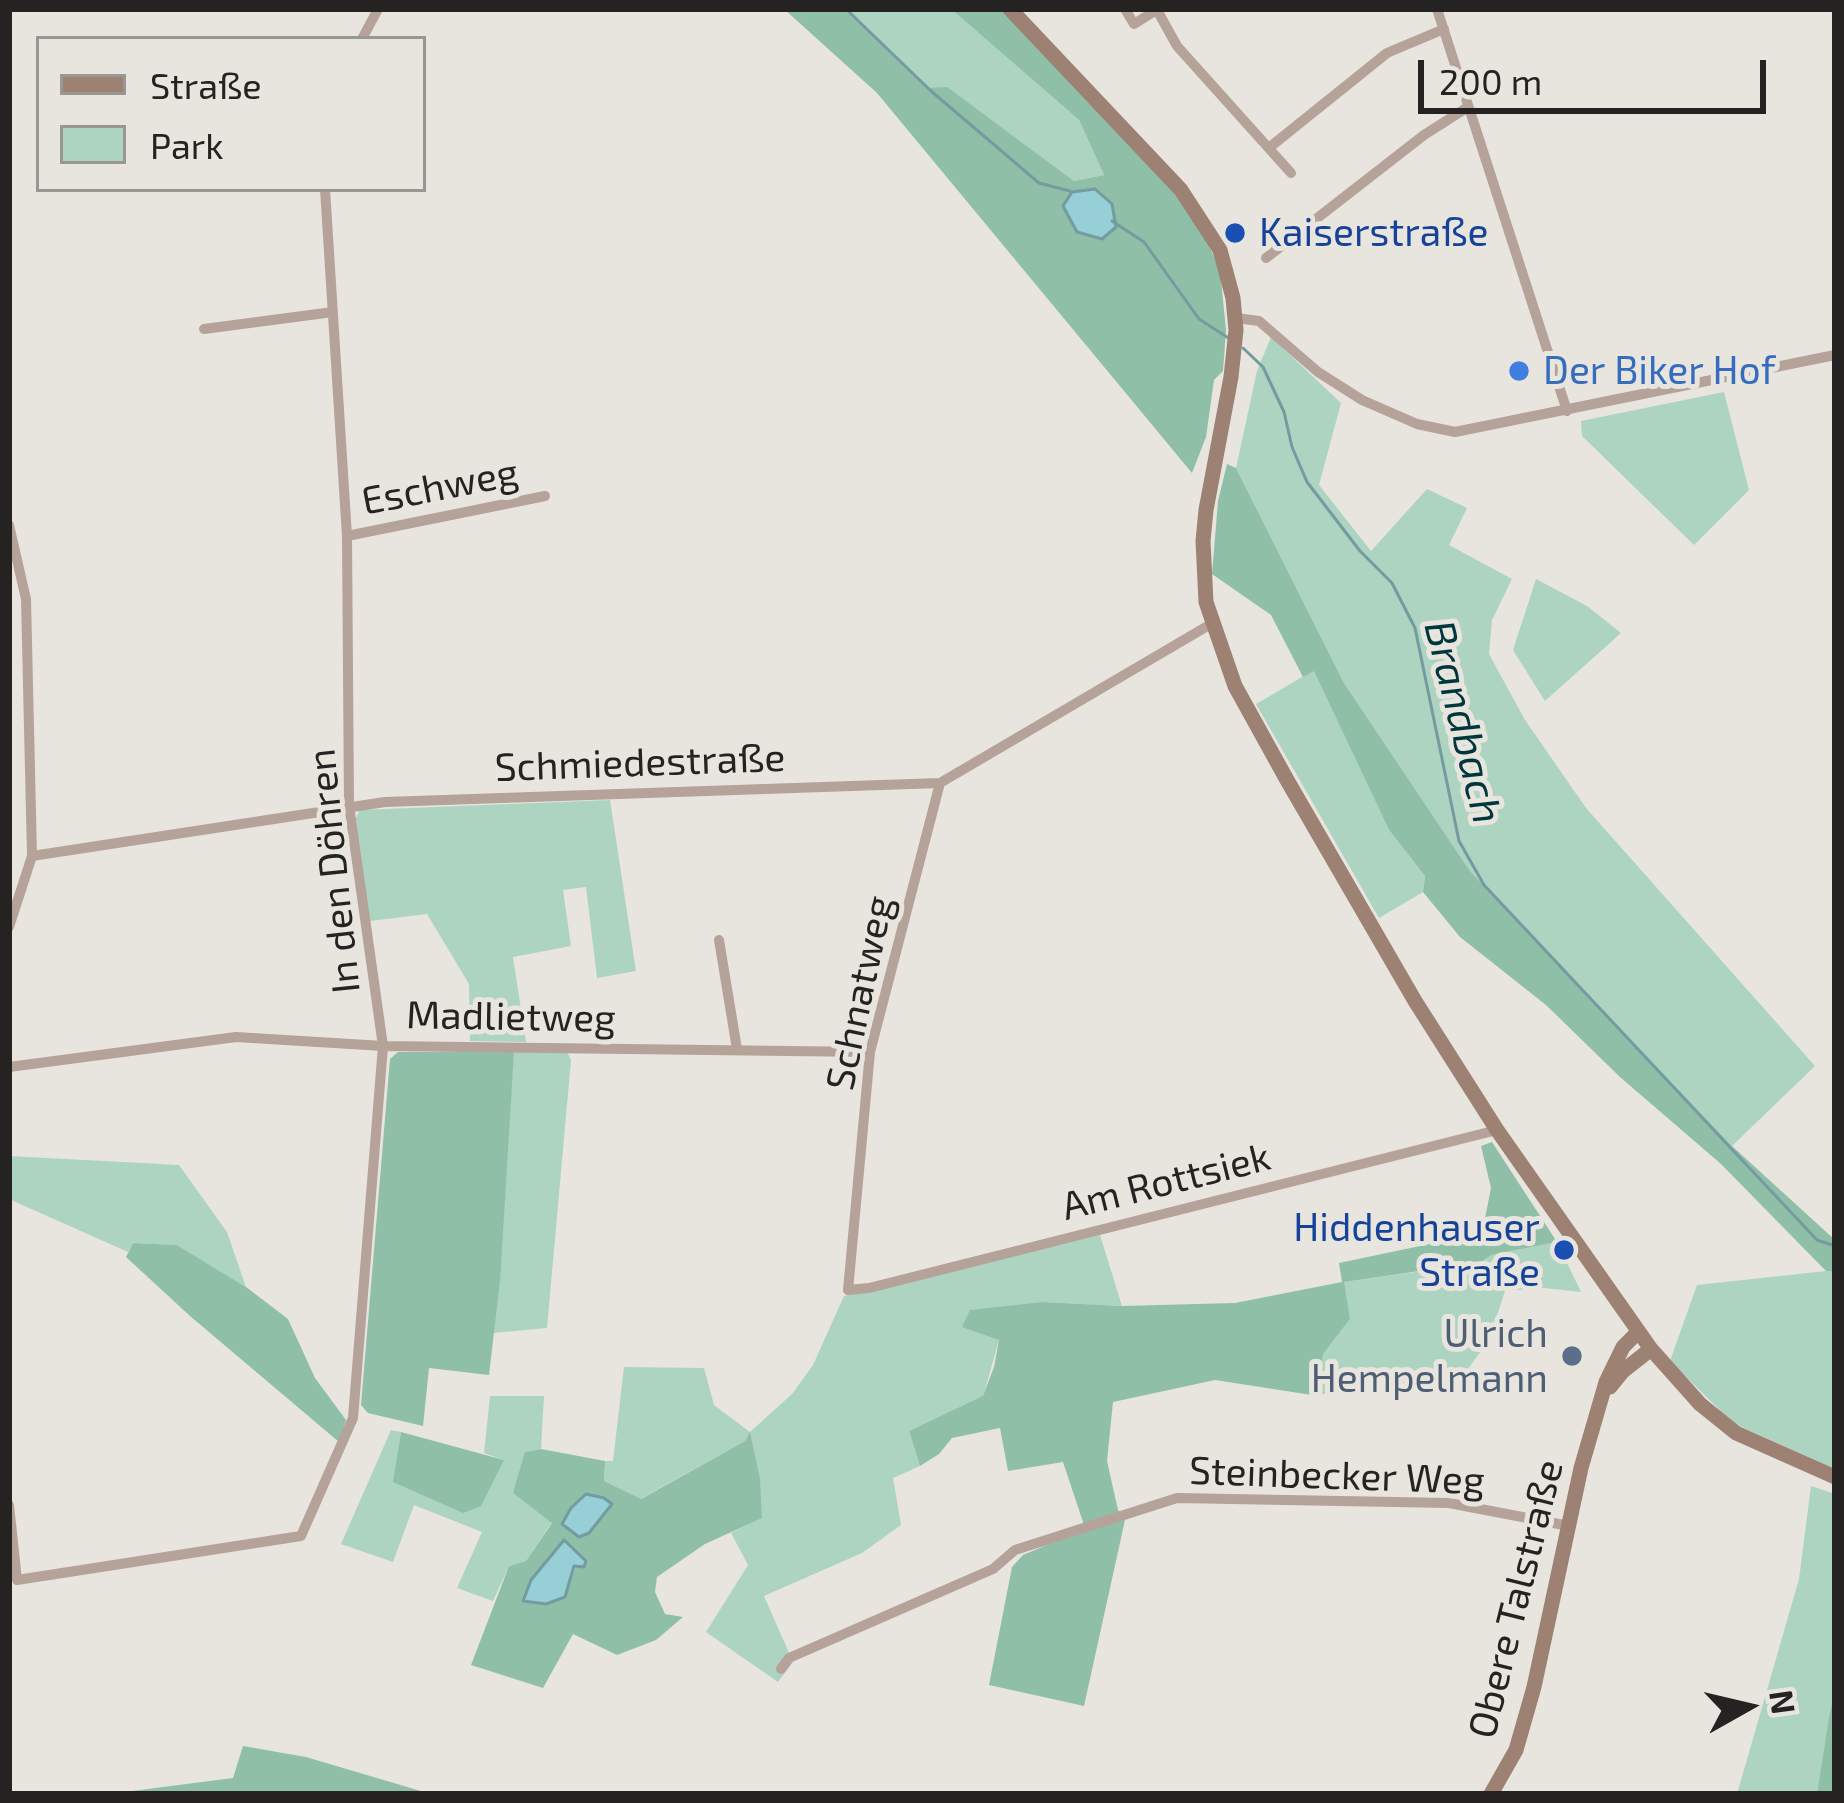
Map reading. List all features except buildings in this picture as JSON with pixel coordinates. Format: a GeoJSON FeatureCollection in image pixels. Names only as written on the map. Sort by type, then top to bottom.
{"type":"FeatureCollection","features":[{"type":"Feature","properties":{"kind":"main road"},"geometry":{"type":"LineString","coordinates":[[1010,9],[1201,215],[1224,259],[1236,324],[1203,542],[1211,624],[1234,686],[1415,1001],[1497,1130],[1638,1332],[1700,1404],[1736,1432],[1835,1477]]}},
{"type":"Feature","properties":{"kind":"main road","name":"Obere Talstraße"},"geometry":{"type":"LineString","coordinates":[[1491,1794],[1516,1750],[1596,1416],[1622,1347],[1638,1332]]}},
{"type":"Feature","properties":{"kind":"main road","name":"Obere Talstraße"},"geometry":{"type":"LineString","coordinates":[[1596,1416],[1611,1384],[1651,1349]]}},
{"type":"Feature","properties":{"kind":"street"},"geometry":{"type":"LineString","coordinates":[[364,36],[378,9]]}},
{"type":"Feature","properties":{"kind":"street"},"geometry":{"type":"LineString","coordinates":[[1125,9],[1134,24],[1157,9],[1177,46],[1291,173]]}},
{"type":"Feature","properties":{"kind":"street"},"geometry":{"type":"LineString","coordinates":[[1437,9],[1567,411]]}},
{"type":"Feature","properties":{"kind":"street"},"geometry":{"type":"LineString","coordinates":[[1270,147],[1387,53],[1444,28]]}},
{"type":"Feature","properties":{"kind":"street"},"geometry":{"type":"LineString","coordinates":[[1266,259],[1468,106]]}},
{"type":"Feature","properties":{"kind":"street","name":"In den Döhren"},"geometry":{"type":"LineString","coordinates":[[9,1505],[17,1580],[301,1535],[353,1418],[383,1046],[349,805],[347,536],[325,192]]}},
{"type":"Feature","properties":{"kind":"street"},"geometry":{"type":"LineString","coordinates":[[205,328],[333,312]]}},
{"type":"Feature","properties":{"kind":"street"},"geometry":{"type":"LineString","coordinates":[[1236,324],[1268,327],[1318,372],[1362,400],[1434,429],[1475,430],[1835,356]]}},
{"type":"Feature","properties":{"kind":"street","name":"Eschweg"},"geometry":{"type":"LineString","coordinates":[[347,536],[545,496]]}},
{"type":"Feature","properties":{"kind":"street"},"geometry":{"type":"LineString","coordinates":[[9,525],[26,598],[32,856],[9,927]]}},
{"type":"Feature","properties":{"kind":"street","name":"Schmiedestraße"},"geometry":{"type":"LineString","coordinates":[[32,856],[349,805],[940,783],[1211,624]]}},
{"type":"Feature","properties":{"kind":"street","name":"Schnatweg"},"geometry":{"type":"LineString","coordinates":[[848,1290],[870,1052],[940,783]]}},
{"type":"Feature","properties":{"kind":"street"},"geometry":{"type":"LineString","coordinates":[[718,940],[737,1049]]}},
{"type":"Feature","properties":{"kind":"street","name":"Madlietweg"},"geometry":{"type":"LineString","coordinates":[[9,1067],[236,1037],[383,1046],[870,1052]]}},
{"type":"Feature","properties":{"kind":"street","name":"Am Rottsiek"},"geometry":{"type":"LineString","coordinates":[[848,1290],[1497,1130]]}},
{"type":"Feature","properties":{"kind":"street","name":"Steinbecker Weg"},"geometry":{"type":"LineString","coordinates":[[781,1669],[789,1658],[993,1569],[1015,1550],[1177,1498],[1449,1503],[1569,1526]]}},
{"type":"Feature","properties":{"kind":"green space"},"geometry":{"type":"Polygon","coordinates":[[[784,9],[847,9],[927,88],[947,87],[1074,181],[1104,175],[1079,120],[951,9],[1002,9],[1177,196],[1201,228],[1215,259],[1226,330],[1223,371],[1214,380],[1206,437],[1192,473],[877,93],[784,9]]]}},
{"type":"Feature","properties":{"kind":"green space"},"geometry":{"type":"Polygon","coordinates":[[[847,9],[951,9],[1079,120],[1104,175],[1074,181],[947,88],[927,88],[847,9]]]}},
{"type":"Feature","properties":{"kind":"green space"},"geometry":{"type":"Polygon","coordinates":[[[1271,337],[1341,403],[1319,485],[1371,551],[1427,489],[1467,508],[1449,545],[1512,579],[1492,620],[1489,654],[1525,720],[1586,808],[1815,1066],[1732,1146],[1470,871],[1344,683],[1236,468],[1257,371],[1271,337]]]}},
{"type":"Feature","properties":{"kind":"green space"},"geometry":{"type":"Polygon","coordinates":[[[1724,392],[1749,490],[1694,545],[1582,436],[1581,421],[1724,392]]]}},
{"type":"Feature","properties":{"kind":"green space"},"geometry":{"type":"Polygon","coordinates":[[[1227,464],[1236,468],[1344,683],[1470,871],[1732,1146],[1835,1240],[1835,1272],[1826,1271],[1721,1164],[1546,1005],[1460,937],[1423,892],[1425,876],[1389,830],[1314,671],[1303,677],[1271,615],[1212,574],[1218,501],[1227,464]]]}},
{"type":"Feature","properties":{"kind":"green space"},"geometry":{"type":"Polygon","coordinates":[[[1536,579],[1587,606],[1621,633],[1545,701],[1513,650],[1536,579]]]}},
{"type":"Feature","properties":{"kind":"green space"},"geometry":{"type":"Polygon","coordinates":[[[1314,670],[1389,830],[1425,876],[1423,892],[1379,918],[1256,704],[1314,670]]]}},
{"type":"Feature","properties":{"kind":"green space"},"geometry":{"type":"Polygon","coordinates":[[[610,800],[636,971],[597,978],[586,887],[563,890],[571,946],[513,957],[526,1042],[470,1041],[469,984],[427,914],[370,921],[356,818],[360,810],[610,800]]]}},
{"type":"Feature","properties":{"kind":"green space"},"geometry":{"type":"Polygon","coordinates":[[[398,1052],[514,1052],[500,1281],[489,1375],[429,1368],[423,1426],[368,1413],[361,1405],[390,1059],[398,1052]]]}},
{"type":"Feature","properties":{"kind":"green space"},"geometry":{"type":"Polygon","coordinates":[[[514,1052],[567,1052],[571,1060],[547,1328],[493,1333],[514,1052]]]}},
{"type":"Feature","properties":{"kind":"green space"},"geometry":{"type":"Polygon","coordinates":[[[1492,1142],[1557,1242],[1491,1255],[1482,1262],[1344,1282],[1350,1319],[1324,1353],[1312,1395],[1215,1380],[1113,1402],[1107,1461],[1118,1510],[1125,1520],[1084,1706],[989,1685],[1012,1567],[1023,1555],[1082,1530],[1083,1522],[1063,1462],[1008,1471],[1000,1428],[952,1438],[920,1466],[909,1431],[983,1396],[994,1367],[999,1340],[962,1327],[970,1310],[1043,1302],[1235,1303],[1342,1282],[1339,1263],[1482,1233],[1491,1188],[1481,1146],[1492,1142]]]}},
{"type":"Feature","properties":{"kind":"green space"},"geometry":{"type":"Polygon","coordinates":[[[9,1156],[179,1165],[227,1232],[246,1287],[177,1245],[133,1243],[128,1252],[9,1199],[9,1156]]]}},
{"type":"Feature","properties":{"kind":"green space"},"geometry":{"type":"Polygon","coordinates":[[[1100,1235],[1122,1306],[1043,1302],[999,1340],[983,1397],[909,1431],[920,1466],[893,1478],[901,1525],[862,1553],[764,1596],[793,1662],[778,1682],[706,1632],[748,1565],[731,1533],[762,1517],[749,1434],[745,1441],[640,1499],[604,1481],[605,1461],[613,1461],[624,1367],[704,1368],[714,1405],[750,1432],[792,1394],[813,1365],[844,1296],[1100,1235]]]}},
{"type":"Feature","properties":{"kind":"green space"},"geometry":{"type":"Polygon","coordinates":[[[1557,1242],[1581,1292],[1505,1291],[1489,1340],[1457,1384],[1312,1395],[1324,1353],[1350,1319],[1343,1282],[1482,1263],[1491,1255],[1557,1242]]]}},
{"type":"Feature","properties":{"kind":"green space"},"geometry":{"type":"Polygon","coordinates":[[[133,1243],[177,1245],[288,1319],[315,1378],[346,1420],[339,1442],[126,1257],[133,1243]]]}},
{"type":"Feature","properties":{"kind":"green space"},"geometry":{"type":"Polygon","coordinates":[[[1835,1272],[1835,1469],[1733,1423],[1670,1361],[1697,1285],[1835,1272]]]}},
{"type":"Feature","properties":{"kind":"green space"},"geometry":{"type":"Polygon","coordinates":[[[490,1396],[544,1396],[541,1449],[525,1452],[552,1522],[526,1561],[509,1566],[493,1601],[457,1588],[482,1532],[414,1505],[393,1562],[341,1544],[391,1430],[401,1432],[394,1482],[504,1460],[484,1453],[490,1396]]]}},
{"type":"Feature","properties":{"kind":"green space"},"geometry":{"type":"Polygon","coordinates":[[[401,1432],[504,1460],[481,1506],[463,1513],[393,1482],[401,1432]]]}},
{"type":"Feature","properties":{"kind":"green space"},"geometry":{"type":"Polygon","coordinates":[[[750,1432],[762,1518],[705,1544],[657,1577],[655,1592],[665,1614],[683,1617],[656,1640],[617,1655],[573,1634],[543,1688],[471,1665],[509,1566],[526,1561],[552,1523],[513,1493],[525,1452],[541,1449],[605,1461],[604,1481],[641,1499],[745,1441],[750,1432]],[[572,1549],[550,1557],[524,1593],[568,1589],[580,1554],[572,1549]]]}},
{"type":"Feature","properties":{"kind":"green space"},"geometry":{"type":"Polygon","coordinates":[[[1811,1486],[1835,1494],[1835,1693],[1817,1794],[1737,1794],[1799,1579],[1811,1486]]]}},
{"type":"Feature","properties":{"kind":"green space"},"geometry":{"type":"Polygon","coordinates":[[[1835,1693],[1835,1794],[1817,1794],[1830,1712],[1835,1693]]]}},
{"type":"Feature","properties":{"kind":"green space"},"geometry":{"type":"Polygon","coordinates":[[[243,1746],[306,1757],[431,1794],[109,1794],[233,1778],[243,1746]]]}},
{"type":"Feature","properties":{"kind":"water"},"geometry":{"type":"Polygon","coordinates":[[[1095,189],[1112,204],[1116,227],[1102,239],[1077,232],[1063,206],[1072,192],[1095,189]]]}},
{"type":"Feature","properties":{"kind":"water"},"geometry":{"type":"Polygon","coordinates":[[[586,1494],[612,1504],[589,1533],[579,1537],[562,1524],[586,1494]]]}},
{"type":"Feature","properties":{"kind":"water"},"geometry":{"type":"Polygon","coordinates":[[[564,1540],[586,1561],[584,1567],[574,1566],[565,1597],[546,1604],[523,1601],[531,1580],[564,1540]]]}},
{"type":"Feature","properties":{"kind":"waterway"},"geometry":{"type":"LineString","coordinates":[[846,9],[931,91],[1039,183],[1070,191]]}},
{"type":"Feature","properties":{"kind":"waterway","name":"Brandbach"},"geometry":{"type":"LineString","coordinates":[[1112,221],[1144,242],[1199,319],[1230,339]]}},
{"type":"Feature","properties":{"kind":"waterway","name":"Brandbach"},"geometry":{"type":"LineString","coordinates":[[1243,348],[1263,367],[1307,482],[1360,551],[1392,583],[1415,628],[1459,841],[1484,885],[1817,1240],[1835,1246]]}},
{"type":"Feature","properties":{"kind":"place","name":"Kaiserstraße"},"geometry":{"type":"Point","coordinates":[1235,233]}},
{"type":"Feature","properties":{"kind":"place","name":"Der Biker Hof"},"geometry":{"type":"Point","coordinates":[1519,371]}},
{"type":"Feature","properties":{"kind":"place","name":"Hiddenhauser Straße"},"geometry":{"type":"Point","coordinates":[1564,1250]}},
{"type":"Feature","properties":{"kind":"place","name":"Ulrich Hempelmann"},"geometry":{"type":"Point","coordinates":[1572,1356]}}]}
